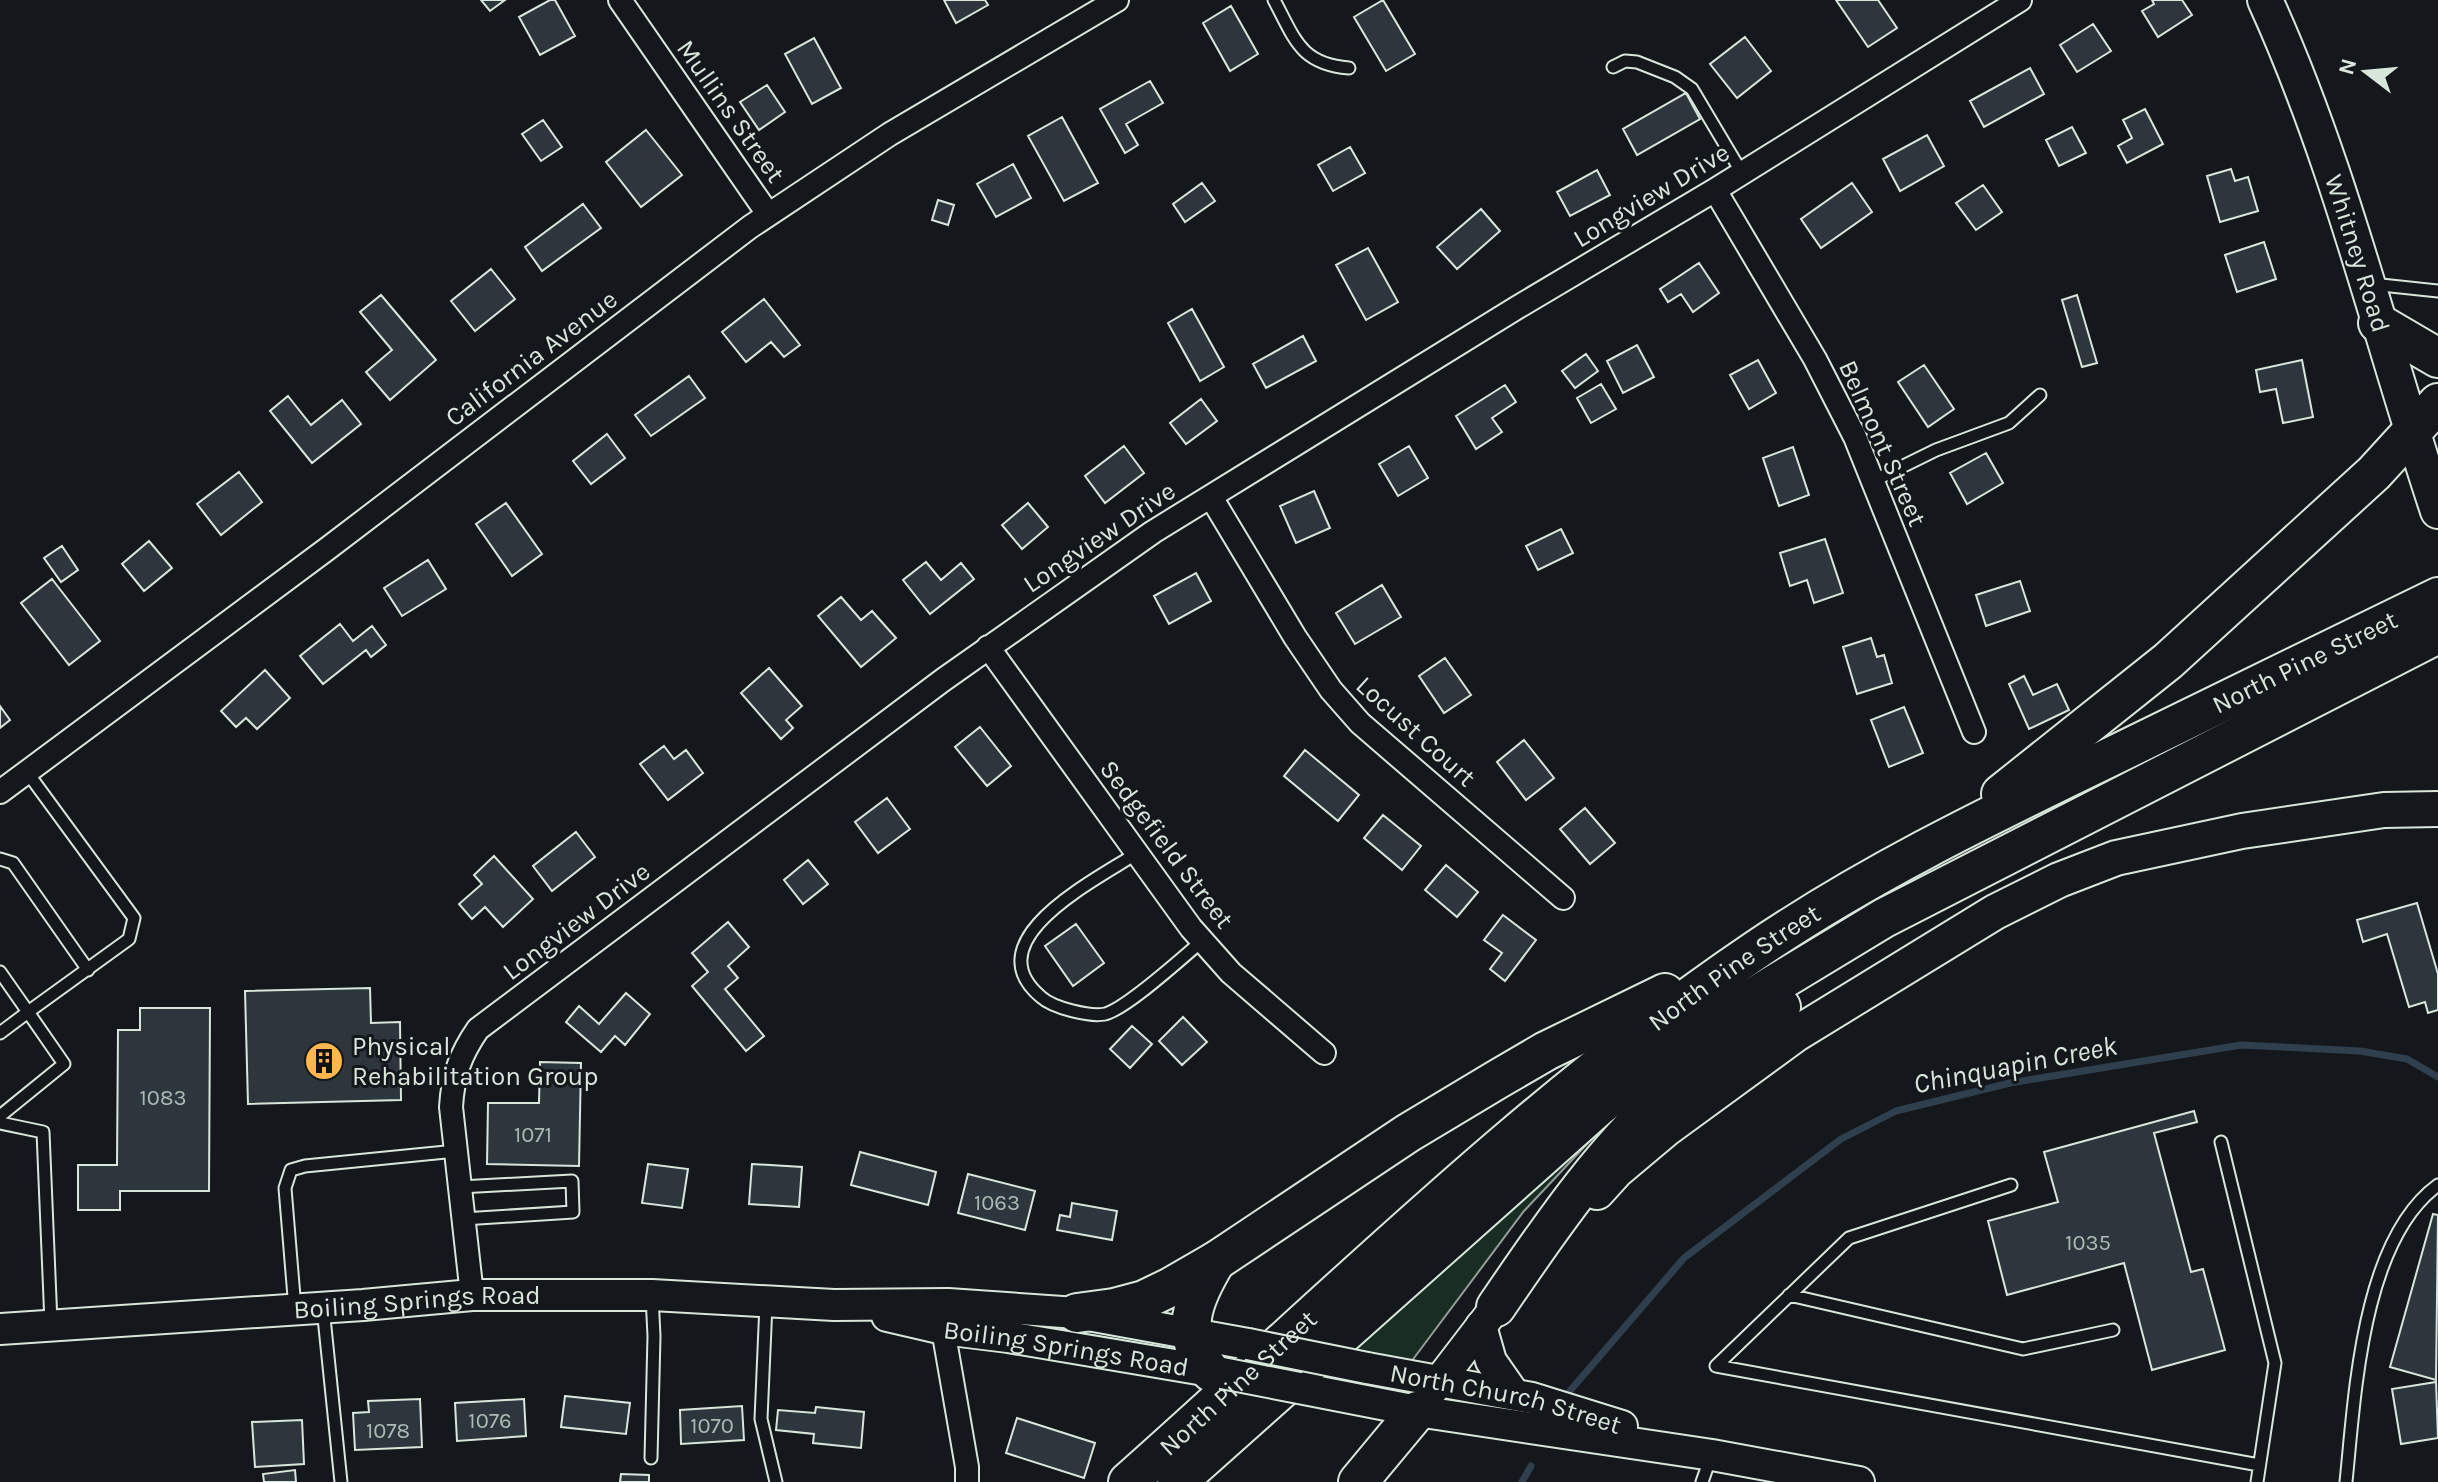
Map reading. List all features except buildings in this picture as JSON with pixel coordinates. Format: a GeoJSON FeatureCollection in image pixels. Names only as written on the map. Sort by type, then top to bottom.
{"type":"FeatureCollection","features":[{"type":"Feature","properties":{"kind":"highway"},"geometry":{"type":"LineString","coordinates":[[2378,323],[2438,358]]}},
{"type":"Feature","properties":{"kind":"highway"},"geometry":{"type":"LineString","coordinates":[[1952,833],[2168,661],[2374,473],[2438,403]]}},
{"type":"Feature","properties":{"kind":"highway","name":"North Pine Street"},"geometry":{"type":"LineString","coordinates":[[1177,1482],[1599,1106],[1701,1029],[1912,903],[2395,637],[2438,597]]}},
{"type":"Feature","properties":{"kind":"highway","name":"North Pine Street"},"geometry":{"type":"LineString","coordinates":[[1128,1482],[1504,1143],[1622,1047],[1758,948],[1848,891],[1952,833],[2395,637],[2438,634]]}},
{"type":"Feature","properties":{"kind":"highway"},"geometry":{"type":"LineString","coordinates":[[1489,1316],[1559,1214],[1641,1119],[1682,1079],[1809,986],[1850,939]]}},
{"type":"Feature","properties":{"kind":"highway"},"geometry":{"type":"LineString","coordinates":[[1077,1313],[1144,1300],[1216,1261],[1408,1133],[1546,1051],[1758,948]]}},
{"type":"Feature","properties":{"kind":"highway"},"geometry":{"type":"LineString","coordinates":[[1216,1261],[1201,1285],[1193,1307],[1191,1332],[1195,1351],[1216,1372]]}},
{"type":"Feature","properties":{"kind":"highway"},"geometry":{"type":"LineString","coordinates":[[1358,1482],[1428,1396]]}},
{"type":"Feature","properties":{"kind":"main road","name":"Whitney Road"},"geometry":{"type":"LineString","coordinates":[[2265,0],[2294,63],[2438,511]]}},
{"type":"Feature","properties":{"kind":"main road"},"geometry":{"type":"LineString","coordinates":[[1428,1396],[1489,1316],[1616,1171],[1666,1129],[1796,1034],[1995,912],[2059,880],[2116,858],[2242,831],[2384,810],[2438,809]]}},
{"type":"Feature","properties":{"kind":"main road","name":"Boiling Springs Road"},"geometry":{"type":"LineString","coordinates":[[0,1329],[472,1295],[652,1295],[834,1305],[945,1316],[1077,1313],[1295,1354]]}},
{"type":"Feature","properties":{"kind":"main road","name":"Boiling Springs Road"},"geometry":{"type":"LineString","coordinates":[[945,1316],[1023,1339],[1299,1388]]}},
{"type":"Feature","properties":{"kind":"main road"},"geometry":{"type":"LineString","coordinates":[[1489,1316],[1491,1361],[1514,1394]]}},
{"type":"Feature","properties":{"kind":"main road","name":"North Church Street"},"geometry":{"type":"LineString","coordinates":[[1295,1354],[1367,1368],[1428,1396],[1707,1468],[1859,1482]]}},
{"type":"Feature","properties":{"kind":"main road","name":"North Church Street"},"geometry":{"type":"LineString","coordinates":[[1299,1388],[1347,1398],[1514,1394],[1707,1468]]}},
{"type":"Feature","properties":{"kind":"street","name":"Mullins Street"},"geometry":{"type":"LineString","coordinates":[[620,0],[768,214]]}},
{"type":"Feature","properties":{"kind":"street","name":"California Avenue"},"geometry":{"type":"LineString","coordinates":[[0,792],[327,549],[768,214],[890,134],[1117,0]]}},
{"type":"Feature","properties":{"kind":"street","name":"Longview Drive"},"geometry":{"type":"LineString","coordinates":[[472,1295],[451,1107],[453,1079],[462,1052],[478,1029],[988,647],[1153,532],[1518,307],[1715,190],[2020,0]]}},
{"type":"Feature","properties":{"kind":"street","name":"Belmont Street"},"geometry":{"type":"LineString","coordinates":[[1715,190],[1815,359],[1873,481],[1974,732]]}},
{"type":"Feature","properties":{"kind":"street","name":"Locust Court"},"geometry":{"type":"LineString","coordinates":[[1211,497],[1331,690],[1360,723],[1563,898]]}},
{"type":"Feature","properties":{"kind":"street","name":"Sedgefield Street"},"geometry":{"type":"LineString","coordinates":[[988,647],[1202,941],[1231,973],[1324,1053]]}},
{"type":"Feature","properties":{"kind":"street"},"geometry":{"type":"LineString","coordinates":[[945,1316],[967,1482]]}},
{"type":"Feature","properties":{"kind":"lane"},"geometry":{"type":"LineString","coordinates":[[1274,0],[1304,52],[1326,66],[1349,68]]}},
{"type":"Feature","properties":{"kind":"lane"},"geometry":{"type":"LineString","coordinates":[[1613,67],[1625,61],[1637,62],[1675,77],[1692,89],[1742,173]]}},
{"type":"Feature","properties":{"kind":"lane"},"geometry":{"type":"LineString","coordinates":[[2367,283],[2438,291]]}},
{"type":"Feature","properties":{"kind":"lane"},"geometry":{"type":"LineString","coordinates":[[1873,481],[1936,450],[2009,423],[2040,395]]}},
{"type":"Feature","properties":{"kind":"lane"},"geometry":{"type":"LineString","coordinates":[[0,1033],[129,939],[134,918],[27,772]]}},
{"type":"Feature","properties":{"kind":"lane"},"geometry":{"type":"LineString","coordinates":[[1137,853],[1047,913],[1033,929],[1023,944],[1020,963],[1029,984],[1044,1000],[1070,1011],[1102,1015],[1120,1008],[1202,941]]}},
{"type":"Feature","properties":{"kind":"lane"},"geometry":{"type":"LineString","coordinates":[[0,859],[13,863],[88,970]]}},
{"type":"Feature","properties":{"kind":"lane"},"geometry":{"type":"LineString","coordinates":[[0,972],[64,1064],[0,1116]]}},
{"type":"Feature","properties":{"kind":"lane"},"geometry":{"type":"LineString","coordinates":[[0,1123],[43,1132],[51,1326]]}},
{"type":"Feature","properties":{"kind":"lane"},"geometry":{"type":"LineString","coordinates":[[2221,1142],[2275,1363],[2257,1482]]}},
{"type":"Feature","properties":{"kind":"lane"},"geometry":{"type":"LineString","coordinates":[[341,1482],[285,1188],[291,1170],[456,1151]]}},
{"type":"Feature","properties":{"kind":"lane"},"geometry":{"type":"LineString","coordinates":[[460,1187],[572,1181],[573,1212],[462,1219]]}},
{"type":"Feature","properties":{"kind":"lane"},"geometry":{"type":"LineString","coordinates":[[2011,1185],[1849,1238],[1716,1366],[2259,1465]]}},
{"type":"Feature","properties":{"kind":"lane"},"geometry":{"type":"LineString","coordinates":[[2346,1482],[2371,1302],[2392,1243],[2420,1198],[2438,1185]]}},
{"type":"Feature","properties":{"kind":"lane"},"geometry":{"type":"LineString","coordinates":[[651,1458],[652,1295]]}},
{"type":"Feature","properties":{"kind":"lane"},"geometry":{"type":"LineString","coordinates":[[1789,1295],[2023,1349],[2113,1330]]}},
{"type":"Feature","properties":{"kind":"lane"},"geometry":{"type":"LineString","coordinates":[[766,1301],[761,1419],[776,1482]]}},
{"type":"Feature","properties":{"kind":"green space"},"geometry":{"type":"Polygon","coordinates":[[[1652,1075],[1524,1211],[1411,1362],[1332,1348],[1652,1075]]]}},
{"type":"Feature","properties":{"kind":"waterway","name":"Chinquapin Creek"},"geometry":{"type":"LineString","coordinates":[[1563,1399],[1684,1258],[1841,1139],[1896,1111],[2010,1083],[2241,1045],[2360,1051],[2407,1059],[2438,1077]]}},
{"type":"Feature","properties":{"kind":"waterway","name":"Chinquapin Creek"},"geometry":{"type":"LineString","coordinates":[[1522,1482],[1531,1466]]}},
{"type":"Feature","properties":{"kind":"place","name":"Physical Rehabilitation Group"},"geometry":{"type":"Point","coordinates":[324,1061]}}]}
